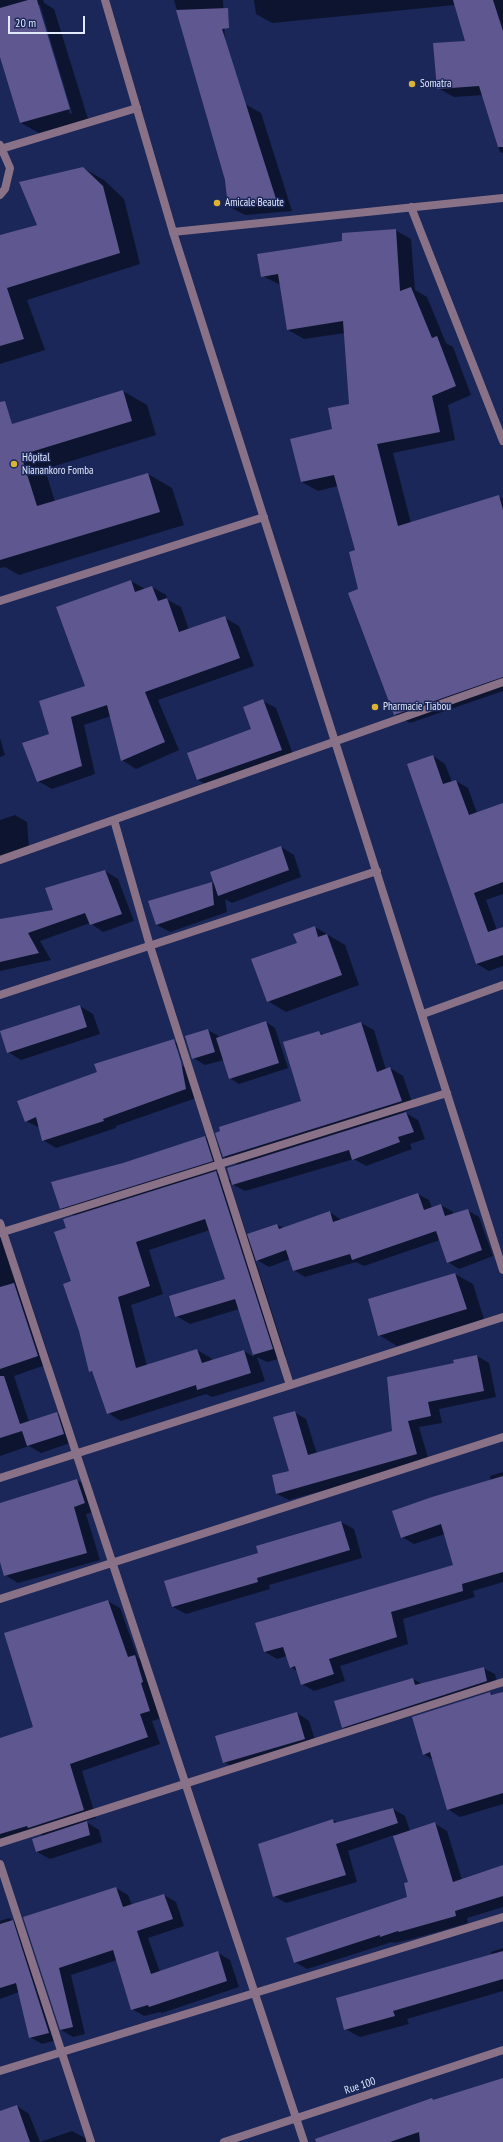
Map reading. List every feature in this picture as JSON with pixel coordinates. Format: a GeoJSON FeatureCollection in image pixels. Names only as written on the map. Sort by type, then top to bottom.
{"type":"FeatureCollection","features":[{"type":"Feature","properties":{"kind":"street"},"geometry":{"type":"LineString","coordinates":[[107,0],[174,232],[334,742],[423,1014],[503,1270]]}},
{"type":"Feature","properties":{"kind":"street"},"geometry":{"type":"LineString","coordinates":[[0,195],[5,189],[10,168],[1,147],[138,108]]}},
{"type":"Feature","properties":{"kind":"street"},"geometry":{"type":"LineString","coordinates":[[174,232],[503,198]]}},
{"type":"Feature","properties":{"kind":"street"},"geometry":{"type":"LineString","coordinates":[[411,207],[503,441]]}},
{"type":"Feature","properties":{"kind":"street"},"geometry":{"type":"LineString","coordinates":[[0,601],[264,517]]}},
{"type":"Feature","properties":{"kind":"street"},"geometry":{"type":"LineString","coordinates":[[0,860],[503,682]]}},
{"type":"Feature","properties":{"kind":"street"},"geometry":{"type":"LineString","coordinates":[[114,820],[150,946],[290,1385]]}},
{"type":"Feature","properties":{"kind":"street"},"geometry":{"type":"LineString","coordinates":[[0,995],[377,871]]}},
{"type":"Feature","properties":{"kind":"street"},"geometry":{"type":"LineString","coordinates":[[423,1014],[503,985]]}},
{"type":"Feature","properties":{"kind":"street"},"geometry":{"type":"LineString","coordinates":[[2,1233],[220,1163],[447,1093]]}},
{"type":"Feature","properties":{"kind":"street"},"geometry":{"type":"LineString","coordinates":[[0,1223],[2,1233],[304,2142]]}},
{"type":"Feature","properties":{"kind":"street"},"geometry":{"type":"LineString","coordinates":[[0,1478],[503,1317]]}},
{"type":"Feature","properties":{"kind":"street"},"geometry":{"type":"LineString","coordinates":[[0,1599],[503,1437]]}},
{"type":"Feature","properties":{"kind":"street"},"geometry":{"type":"LineString","coordinates":[[0,1842],[503,1682]]}},
{"type":"Feature","properties":{"kind":"street"},"geometry":{"type":"LineString","coordinates":[[0,1864],[90,2142]]}},
{"type":"Feature","properties":{"kind":"street"},"geometry":{"type":"LineString","coordinates":[[0,2071],[503,1917]]}},
{"type":"Feature","properties":{"kind":"street","name":"Rue 100"},"geometry":{"type":"LineString","coordinates":[[224,2142],[503,2050]]}},
{"type":"Feature","properties":{"kind":"building"},"geometry":{"type":"Polygon","coordinates":[[[28,0],[37,0],[70,109],[20,123],[0,57],[0,8],[28,0]]]}},
{"type":"Feature","properties":{"kind":"building"},"geometry":{"type":"Polygon","coordinates":[[[453,0],[493,0],[503,31],[503,147],[498,147],[479,86],[437,89],[433,43],[465,41],[453,0]]]}},
{"type":"Feature","properties":{"kind":"building"},"geometry":{"type":"Polygon","coordinates":[[[228,8],[229,28],[222,29],[277,202],[228,207],[225,180],[176,10],[228,8]]]}},
{"type":"Feature","properties":{"kind":"building"},"geometry":{"type":"Polygon","coordinates":[[[83,167],[103,186],[120,253],[7,288],[24,339],[0,346],[0,235],[37,225],[19,182],[83,167]]]}},
{"type":"Feature","properties":{"kind":"building"},"geometry":{"type":"Polygon","coordinates":[[[396,229],[400,291],[411,287],[432,338],[437,336],[456,386],[432,396],[440,432],[377,444],[398,526],[499,495],[503,510],[503,677],[394,715],[348,593],[358,589],[349,552],[355,550],[334,475],[301,482],[290,439],[332,429],[328,408],[349,404],[343,321],[287,330],[278,274],[261,277],[257,254],[342,241],[342,233],[396,229]]]}},
{"type":"Feature","properties":{"kind":"building","name":"Hôpital Nianankoro Fomba"},"geometry":{"type":"Polygon","coordinates":[[[123,390],[132,421],[21,455],[37,506],[148,473],[160,512],[0,560],[0,402],[5,401],[12,424],[123,390]]]}},
{"type":"Feature","properties":{"kind":"building"},"geometry":{"type":"Polygon","coordinates":[[[131,580],[135,592],[152,586],[158,601],[167,598],[179,632],[225,616],[240,658],[145,692],[165,742],[121,761],[107,705],[71,717],[82,766],[37,782],[22,743],[49,734],[39,701],[85,686],[56,607],[131,580]]]}},
{"type":"Feature","properties":{"kind":"building"},"geometry":{"type":"Polygon","coordinates":[[[263,699],[282,750],[197,780],[187,753],[251,729],[243,707],[263,699]]]}},
{"type":"Feature","properties":{"kind":"building"},"geometry":{"type":"Polygon","coordinates":[[[433,755],[443,784],[456,780],[469,815],[503,803],[503,882],[474,893],[488,932],[503,927],[503,955],[476,964],[407,764],[433,755]]]}},
{"type":"Feature","properties":{"kind":"building"},"geometry":{"type":"Polygon","coordinates":[[[281,846],[289,870],[218,896],[210,872],[281,846]]]}},
{"type":"Feature","properties":{"kind":"building"},"geometry":{"type":"Polygon","coordinates":[[[105,870],[122,914],[90,925],[85,913],[28,933],[39,953],[0,962],[0,919],[53,910],[45,888],[105,870]]]}},
{"type":"Feature","properties":{"kind":"building"},"geometry":{"type":"Polygon","coordinates":[[[212,882],[214,905],[156,925],[148,901],[212,882]]]}},
{"type":"Feature","properties":{"kind":"building"},"geometry":{"type":"Polygon","coordinates":[[[315,926],[318,937],[327,934],[342,975],[267,1002],[251,959],[297,943],[293,934],[315,926]]]}},
{"type":"Feature","properties":{"kind":"building"},"geometry":{"type":"Polygon","coordinates":[[[80,1005],[87,1027],[7,1053],[0,1031],[80,1005]]]}},
{"type":"Feature","properties":{"kind":"building"},"geometry":{"type":"Polygon","coordinates":[[[266,1021],[279,1063],[229,1079],[216,1038],[266,1021]]]}},
{"type":"Feature","properties":{"kind":"building"},"geometry":{"type":"Polygon","coordinates":[[[361,1022],[377,1072],[390,1067],[402,1101],[223,1157],[215,1133],[220,1131],[219,1127],[301,1101],[283,1042],[319,1031],[321,1035],[361,1022]]]}},
{"type":"Feature","properties":{"kind":"building"},"geometry":{"type":"Polygon","coordinates":[[[208,1029],[215,1052],[192,1059],[185,1036],[208,1029]]]}},
{"type":"Feature","properties":{"kind":"building"},"geometry":{"type":"Polygon","coordinates":[[[174,1039],[181,1062],[186,1089],[103,1119],[104,1121],[42,1141],[36,1117],[25,1122],[17,1101],[97,1072],[94,1064],[174,1039]]]}},
{"type":"Feature","properties":{"kind":"building"},"geometry":{"type":"Polygon","coordinates":[[[406,1112],[414,1132],[398,1137],[400,1142],[352,1160],[349,1150],[232,1185],[227,1168],[406,1112]]]}},
{"type":"Feature","properties":{"kind":"building"},"geometry":{"type":"Polygon","coordinates":[[[205,1136],[213,1161],[60,1209],[51,1182],[123,1163],[205,1136]]]}},
{"type":"Feature","properties":{"kind":"building"},"geometry":{"type":"Polygon","coordinates":[[[216,1171],[273,1349],[253,1355],[235,1299],[175,1317],[169,1296],[225,1279],[205,1219],[136,1242],[150,1286],[118,1297],[136,1368],[197,1349],[202,1363],[244,1350],[251,1373],[197,1390],[196,1385],[107,1414],[92,1371],[89,1372],[79,1331],[63,1284],[71,1281],[54,1232],[66,1228],[63,1219],[216,1171]]]}},
{"type":"Feature","properties":{"kind":"building"},"geometry":{"type":"Polygon","coordinates":[[[418,1193],[424,1210],[441,1204],[445,1216],[468,1209],[482,1250],[447,1263],[436,1231],[352,1260],[350,1254],[293,1271],[286,1250],[256,1261],[247,1234],[277,1224],[279,1229],[330,1211],[333,1222],[418,1193]]]}},
{"type":"Feature","properties":{"kind":"building"},"geometry":{"type":"Polygon","coordinates":[[[455,1273],[467,1309],[378,1336],[368,1299],[455,1273]]]}},
{"type":"Feature","properties":{"kind":"building"},"geometry":{"type":"Polygon","coordinates":[[[14,1283],[38,1356],[0,1369],[0,1287],[14,1283]]]}},
{"type":"Feature","properties":{"kind":"building"},"geometry":{"type":"Polygon","coordinates":[[[477,1355],[484,1391],[428,1402],[431,1416],[408,1421],[417,1454],[276,1494],[272,1475],[289,1471],[273,1417],[295,1411],[308,1455],[392,1431],[387,1377],[454,1363],[453,1360],[477,1355]]]}},
{"type":"Feature","properties":{"kind":"building"},"geometry":{"type":"Polygon","coordinates":[[[0,1376],[4,1376],[20,1424],[57,1412],[64,1434],[27,1446],[22,1431],[0,1438],[0,1376]]]}},
{"type":"Feature","properties":{"kind":"building"},"geometry":{"type":"Polygon","coordinates":[[[503,1476],[503,1572],[462,1584],[463,1591],[391,1612],[397,1637],[329,1659],[334,1674],[301,1685],[295,1666],[290,1668],[283,1647],[264,1652],[255,1623],[453,1565],[441,1524],[401,1538],[392,1511],[432,1497],[503,1476]]]}},
{"type":"Feature","properties":{"kind":"building"},"geometry":{"type":"Polygon","coordinates":[[[77,1479],[85,1503],[74,1507],[87,1553],[4,1576],[0,1562],[0,1503],[77,1479]]]}},
{"type":"Feature","properties":{"kind":"building"},"geometry":{"type":"Polygon","coordinates":[[[341,1521],[350,1550],[257,1578],[258,1582],[172,1607],[164,1581],[258,1553],[256,1546],[341,1521]]]}},
{"type":"Feature","properties":{"kind":"building"},"geometry":{"type":"Polygon","coordinates":[[[108,1600],[128,1657],[135,1655],[143,1682],[141,1683],[150,1711],[140,1714],[148,1737],[70,1764],[84,1810],[28,1828],[27,1826],[0,1834],[0,1738],[33,1727],[4,1633],[108,1600]]]}},
{"type":"Feature","properties":{"kind":"building"},"geometry":{"type":"Polygon","coordinates":[[[484,1667],[487,1681],[342,1728],[334,1701],[413,1678],[415,1685],[484,1667]]]}},
{"type":"Feature","properties":{"kind":"building"},"geometry":{"type":"Polygon","coordinates":[[[490,1692],[491,1695],[503,1692],[503,1793],[447,1810],[430,1752],[423,1755],[412,1717],[490,1692]]]}},
{"type":"Feature","properties":{"kind":"building"},"geometry":{"type":"Polygon","coordinates":[[[297,1712],[305,1739],[223,1763],[215,1736],[297,1712]]]}},
{"type":"Feature","properties":{"kind":"building"},"geometry":{"type":"Polygon","coordinates":[[[393,1808],[398,1823],[336,1844],[346,1875],[273,1897],[258,1844],[333,1819],[334,1823],[393,1808]]]}},
{"type":"Feature","properties":{"kind":"building"},"geometry":{"type":"Polygon","coordinates":[[[87,1821],[90,1835],[36,1852],[32,1839],[87,1821]]]}},
{"type":"Feature","properties":{"kind":"building"},"geometry":{"type":"Polygon","coordinates":[[[435,1822],[453,1882],[503,1865],[503,1896],[455,1911],[456,1916],[380,1937],[380,1935],[294,1963],[286,1938],[407,1897],[404,1883],[408,1882],[393,1836],[435,1822]]]}},
{"type":"Feature","properties":{"kind":"building"},"geometry":{"type":"Polygon","coordinates":[[[116,1887],[123,1907],[164,1894],[173,1919],[137,1931],[151,1974],[218,1951],[227,1981],[149,2007],[148,2005],[131,2010],[113,1950],[59,1968],[73,2027],[60,2030],[23,1917],[116,1887]]]}},
{"type":"Feature","properties":{"kind":"building"},"geometry":{"type":"Polygon","coordinates":[[[13,1920],[49,2033],[29,2038],[16,1983],[0,1988],[0,1924],[13,1920]]]}},
{"type":"Feature","properties":{"kind":"building"},"geometry":{"type":"Polygon","coordinates":[[[503,1951],[503,1979],[393,2011],[395,2016],[344,2030],[336,1998],[503,1951]]]}},
{"type":"Feature","properties":{"kind":"building"},"geometry":{"type":"Polygon","coordinates":[[[503,2078],[503,2142],[420,2142],[419,2132],[390,2142],[316,2142],[315,2139],[432,2098],[433,2100],[503,2078]]]}},
{"type":"Feature","properties":{"kind":"building"},"geometry":{"type":"Polygon","coordinates":[[[17,2105],[30,2142],[0,2142],[0,2111],[17,2105]]]}},
{"type":"Feature","properties":{"kind":"place","name":"Somatra"},"geometry":{"type":"Point","coordinates":[412,84]}},
{"type":"Feature","properties":{"kind":"place","name":"Amicale Beaute"},"geometry":{"type":"Point","coordinates":[217,203]}},
{"type":"Feature","properties":{"kind":"place","name":"Hôpital Nianankoro Fomba"},"geometry":{"type":"Point","coordinates":[14,464]}},
{"type":"Feature","properties":{"kind":"place","name":"Pharmacie Tiabou"},"geometry":{"type":"Point","coordinates":[375,707]}}]}
